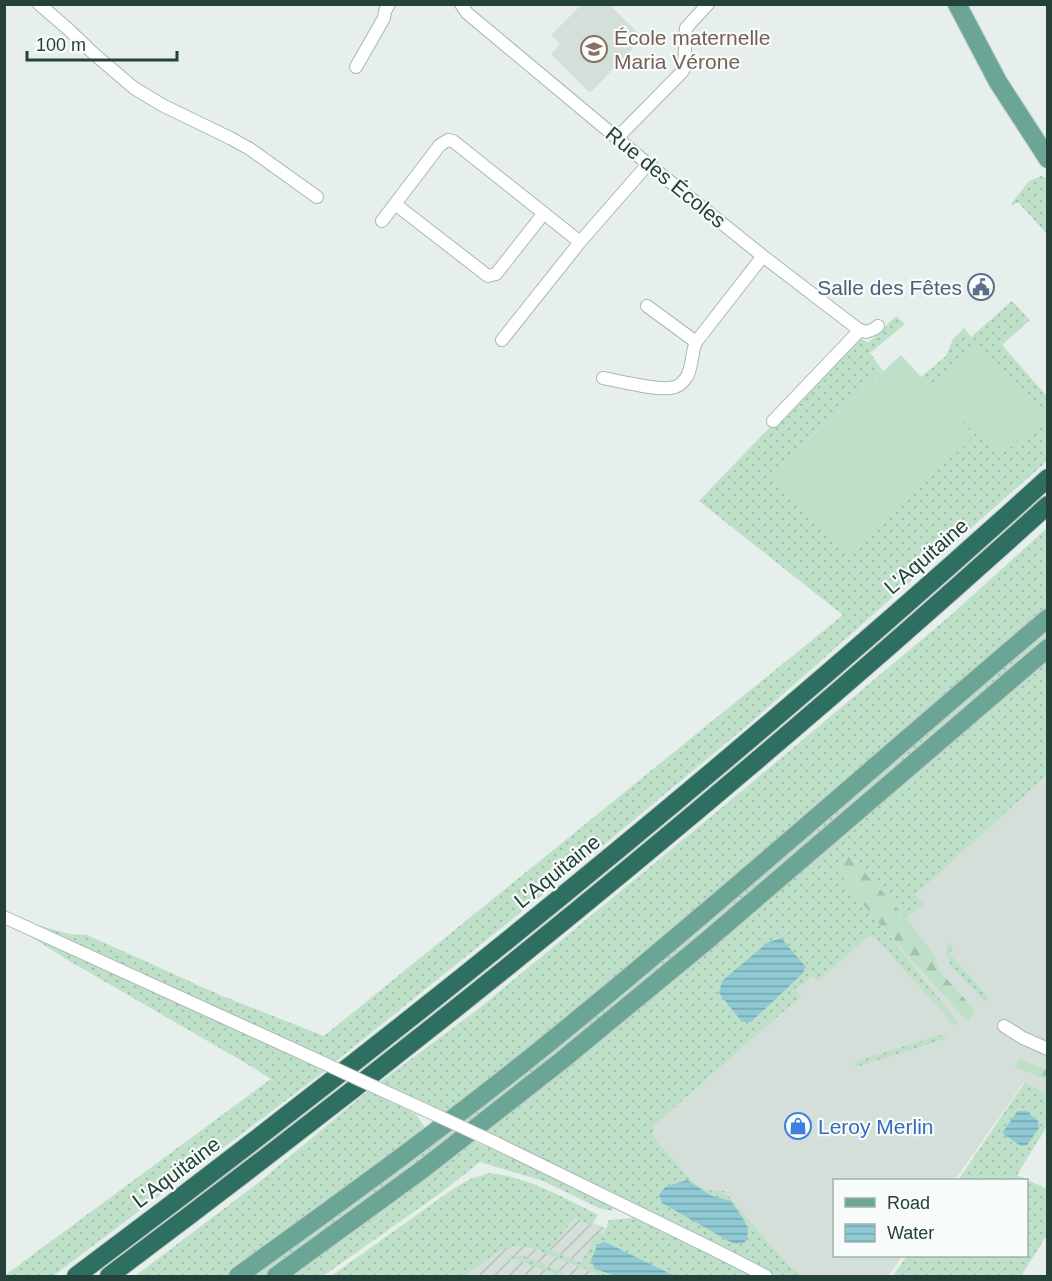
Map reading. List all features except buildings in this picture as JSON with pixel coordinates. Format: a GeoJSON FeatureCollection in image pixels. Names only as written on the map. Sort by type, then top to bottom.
{"type":"FeatureCollection","features":[{"type":"Feature","properties":{"kind":"highway","name":"L'Aquitaine"},"geometry":{"type":"LineString","coordinates":[[76,1276],[314,1095],[559,899],[796,699],[1047,478]]}},
{"type":"Feature","properties":{"kind":"highway","name":"L'Aquitaine"},"geometry":{"type":"LineString","coordinates":[[110,1276],[362,1083],[588,900],[868,664],[1047,505]]}},
{"type":"Feature","properties":{"kind":"main road"},"geometry":{"type":"LineString","coordinates":[[957,4],[998,82],[1047,159]]}},
{"type":"Feature","properties":{"kind":"main road"},"geometry":{"type":"LineString","coordinates":[[238,1276],[402,1156],[539,1050],[730,891],[1047,618]]}},
{"type":"Feature","properties":{"kind":"main road"},"geometry":{"type":"LineString","coordinates":[[276,1276],[423,1169],[561,1061],[712,936],[1047,648]]}},
{"type":"Feature","properties":{"kind":"street"},"geometry":{"type":"LineString","coordinates":[[39,4],[134,88],[162,105],[250,149],[317,197]]}},
{"type":"Feature","properties":{"kind":"street"},"geometry":{"type":"LineString","coordinates":[[356,67],[384,18],[389,4]]}},
{"type":"Feature","properties":{"kind":"street","name":"Rue des Écoles"},"geometry":{"type":"LineString","coordinates":[[461,4],[467,13],[616,138],[860,330]]}},
{"type":"Feature","properties":{"kind":"street"},"geometry":{"type":"LineString","coordinates":[[616,138],[682,72],[686,28],[708,4]]}},
{"type":"Feature","properties":{"kind":"street"},"geometry":{"type":"LineString","coordinates":[[382,221],[440,145],[448,140],[453,141],[580,242]]}},
{"type":"Feature","properties":{"kind":"street"},"geometry":{"type":"LineString","coordinates":[[502,340],[580,242],[648,164]]}},
{"type":"Feature","properties":{"kind":"street"},"geometry":{"type":"LineString","coordinates":[[395,204],[488,276],[496,274],[544,213]]}},
{"type":"Feature","properties":{"kind":"street"},"geometry":{"type":"LineString","coordinates":[[603,378],[661,388],[676,387],[689,372],[696,342],[764,256]]}},
{"type":"Feature","properties":{"kind":"street"},"geometry":{"type":"LineString","coordinates":[[647,306],[696,342]]}},
{"type":"Feature","properties":{"kind":"street"},"geometry":{"type":"LineString","coordinates":[[773,421],[860,330],[866,332],[878,326]]}},
{"type":"Feature","properties":{"kind":"street"},"geometry":{"type":"LineString","coordinates":[[4,916],[494,1142],[766,1276]]}},
{"type":"Feature","properties":{"kind":"street"},"geometry":{"type":"LineString","coordinates":[[1004,1026],[1047,1049]]}},
{"type":"Feature","properties":{"kind":"shaded area","name":"École maternelle Maria Vérone"},"geometry":{"type":"Polygon","coordinates":[[[609,4],[643,38],[590,93],[551,54],[560,44],[551,35],[581,5],[609,4]]]}},
{"type":"Feature","properties":{"kind":"shaded area"},"geometry":{"type":"Polygon","coordinates":[[[1047,690],[1047,1095],[1024,1082],[956,1179],[833,1179],[833,1257],[901,1257],[888,1276],[796,1276],[548,1129],[838,883],[1047,690]]]}},
{"type":"Feature","properties":{"kind":"shaded area"},"geometry":{"type":"Polygon","coordinates":[[[537,1198],[715,1276],[429,1276],[537,1198]]]}},
{"type":"Feature","properties":{"kind":"green space"},"geometry":{"type":"Polygon","coordinates":[[[1041,176],[1047,180],[1047,234],[1018,202],[1012,206],[1011,204],[1029,181],[1041,176]]]}},
{"type":"Feature","properties":{"kind":"green space"},"geometry":{"type":"Polygon","coordinates":[[[1012,301],[1030,320],[1002,345],[1045,394],[1047,393],[1047,461],[755,719],[587,859],[335,1062],[20,920],[69,934],[87,935],[220,995],[324,1036],[843,615],[699,501],[857,336],[868,343],[896,316],[905,324],[870,353],[883,371],[772,473],[975,436],[921,377],[946,356],[953,339],[964,328],[971,337],[1012,301]]]}},
{"type":"Feature","properties":{"kind":"green space"},"geometry":{"type":"Polygon","coordinates":[[[980,345],[1045,417],[1000,456],[935,385],[980,345]]]}},
{"type":"Feature","properties":{"kind":"green space"},"geometry":{"type":"Polygon","coordinates":[[[901,355],[975,436],[846,554],[772,473],[901,355]]]}},
{"type":"Feature","properties":{"kind":"green space"},"geometry":{"type":"Polygon","coordinates":[[[1047,528],[1047,609],[691,916],[448,1113],[380,1082],[477,1010],[737,795],[951,615],[1047,528]]]}},
{"type":"Feature","properties":{"kind":"green space"},"geometry":{"type":"Polygon","coordinates":[[[1047,625],[1047,640],[759,888],[473,1124],[461,1119],[1047,625]]]}},
{"type":"Feature","properties":{"kind":"green space"},"geometry":{"type":"Polygon","coordinates":[[[1047,655],[1047,775],[915,895],[924,904],[906,918],[850,856],[834,866],[959,1024],[954,1025],[875,937],[868,937],[818,981],[813,976],[796,990],[801,996],[653,1126],[654,1138],[690,1179],[703,1190],[724,1191],[790,1267],[805,1276],[771,1276],[486,1131],[1047,655]]]}},
{"type":"Feature","properties":{"kind":"green space"},"geometry":{"type":"Polygon","coordinates":[[[850,856],[906,918],[934,955],[940,972],[975,1010],[968,1022],[875,919],[833,866],[850,856]]]}},
{"type":"Feature","properties":{"kind":"green space"},"geometry":{"type":"Polygon","coordinates":[[[16,927],[325,1071],[53,1276],[4,1276],[271,1079],[66,959],[16,927]]]}},
{"type":"Feature","properties":{"kind":"green space"},"geometry":{"type":"Polygon","coordinates":[[[949,942],[954,948],[949,953],[988,997],[984,1001],[950,965],[946,951],[949,942]]]}},
{"type":"Feature","properties":{"kind":"green space"},"geometry":{"type":"Polygon","coordinates":[[[943,1034],[948,1038],[856,1067],[854,1062],[943,1034]]]}},
{"type":"Feature","properties":{"kind":"green space"},"geometry":{"type":"Polygon","coordinates":[[[1019,1058],[1047,1070],[1047,1080],[1015,1067],[1019,1058]]]}},
{"type":"Feature","properties":{"kind":"green space"},"geometry":{"type":"Polygon","coordinates":[[[1025,1082],[1047,1095],[1047,1126],[1017,1175],[1026,1179],[959,1179],[1025,1082]]]}},
{"type":"Feature","properties":{"kind":"green space"},"geometry":{"type":"Polygon","coordinates":[[[368,1091],[416,1114],[426,1129],[227,1276],[135,1276],[258,1183],[368,1091]]]}},
{"type":"Feature","properties":{"kind":"green space"},"geometry":{"type":"Polygon","coordinates":[[[449,1129],[460,1134],[267,1276],[248,1276],[449,1129]]]}},
{"type":"Feature","properties":{"kind":"green space"},"geometry":{"type":"Polygon","coordinates":[[[474,1141],[614,1205],[612,1211],[599,1208],[543,1181],[480,1162],[442,1192],[323,1276],[289,1276],[474,1141]]]}},
{"type":"Feature","properties":{"kind":"green space"},"geometry":{"type":"Polygon","coordinates":[[[489,1173],[531,1183],[598,1215],[592,1225],[574,1218],[550,1250],[581,1263],[597,1232],[604,1235],[609,1220],[633,1218],[644,1221],[755,1276],[603,1276],[532,1248],[514,1246],[500,1250],[464,1276],[331,1276],[453,1189],[470,1179],[489,1173]]]}},
{"type":"Feature","properties":{"kind":"green space"},"geometry":{"type":"Polygon","coordinates":[[[1028,1180],[1047,1189],[1047,1235],[1021,1276],[893,1276],[906,1257],[1028,1257],[1028,1180]]]}},
{"type":"Feature","properties":{"kind":"green space"},"geometry":{"type":"Polygon","coordinates":[[[523,1256],[558,1270],[565,1276],[512,1258],[511,1261],[506,1260],[512,1257],[523,1256]]]}},
{"type":"Feature","properties":{"kind":"water"},"geometry":{"type":"Polygon","coordinates":[[[781,938],[806,967],[802,974],[751,1022],[742,1022],[719,993],[722,981],[767,943],[781,938]]]}},
{"type":"Feature","properties":{"kind":"water"},"geometry":{"type":"Polygon","coordinates":[[[1018,1111],[1026,1111],[1038,1121],[1039,1128],[1027,1145],[1021,1146],[1002,1133],[1018,1111]]]}},
{"type":"Feature","properties":{"kind":"water"},"geometry":{"type":"Polygon","coordinates":[[[687,1180],[712,1196],[731,1201],[747,1227],[747,1238],[744,1243],[734,1244],[662,1203],[659,1195],[665,1187],[687,1180]]]}},
{"type":"Feature","properties":{"kind":"water"},"geometry":{"type":"Polygon","coordinates":[[[605,1242],[675,1276],[616,1276],[595,1269],[591,1260],[598,1244],[605,1242]]]}},
{"type":"Feature","properties":{"kind":"place","name":"École maternelle Maria Vérone"},"geometry":{"type":"Point","coordinates":[594,49]}},
{"type":"Feature","properties":{"kind":"place","name":"Salle des Fêtes"},"geometry":{"type":"Point","coordinates":[981,287]}},
{"type":"Feature","properties":{"kind":"place","name":"Leroy Merlin"},"geometry":{"type":"Point","coordinates":[798,1126]}}]}
